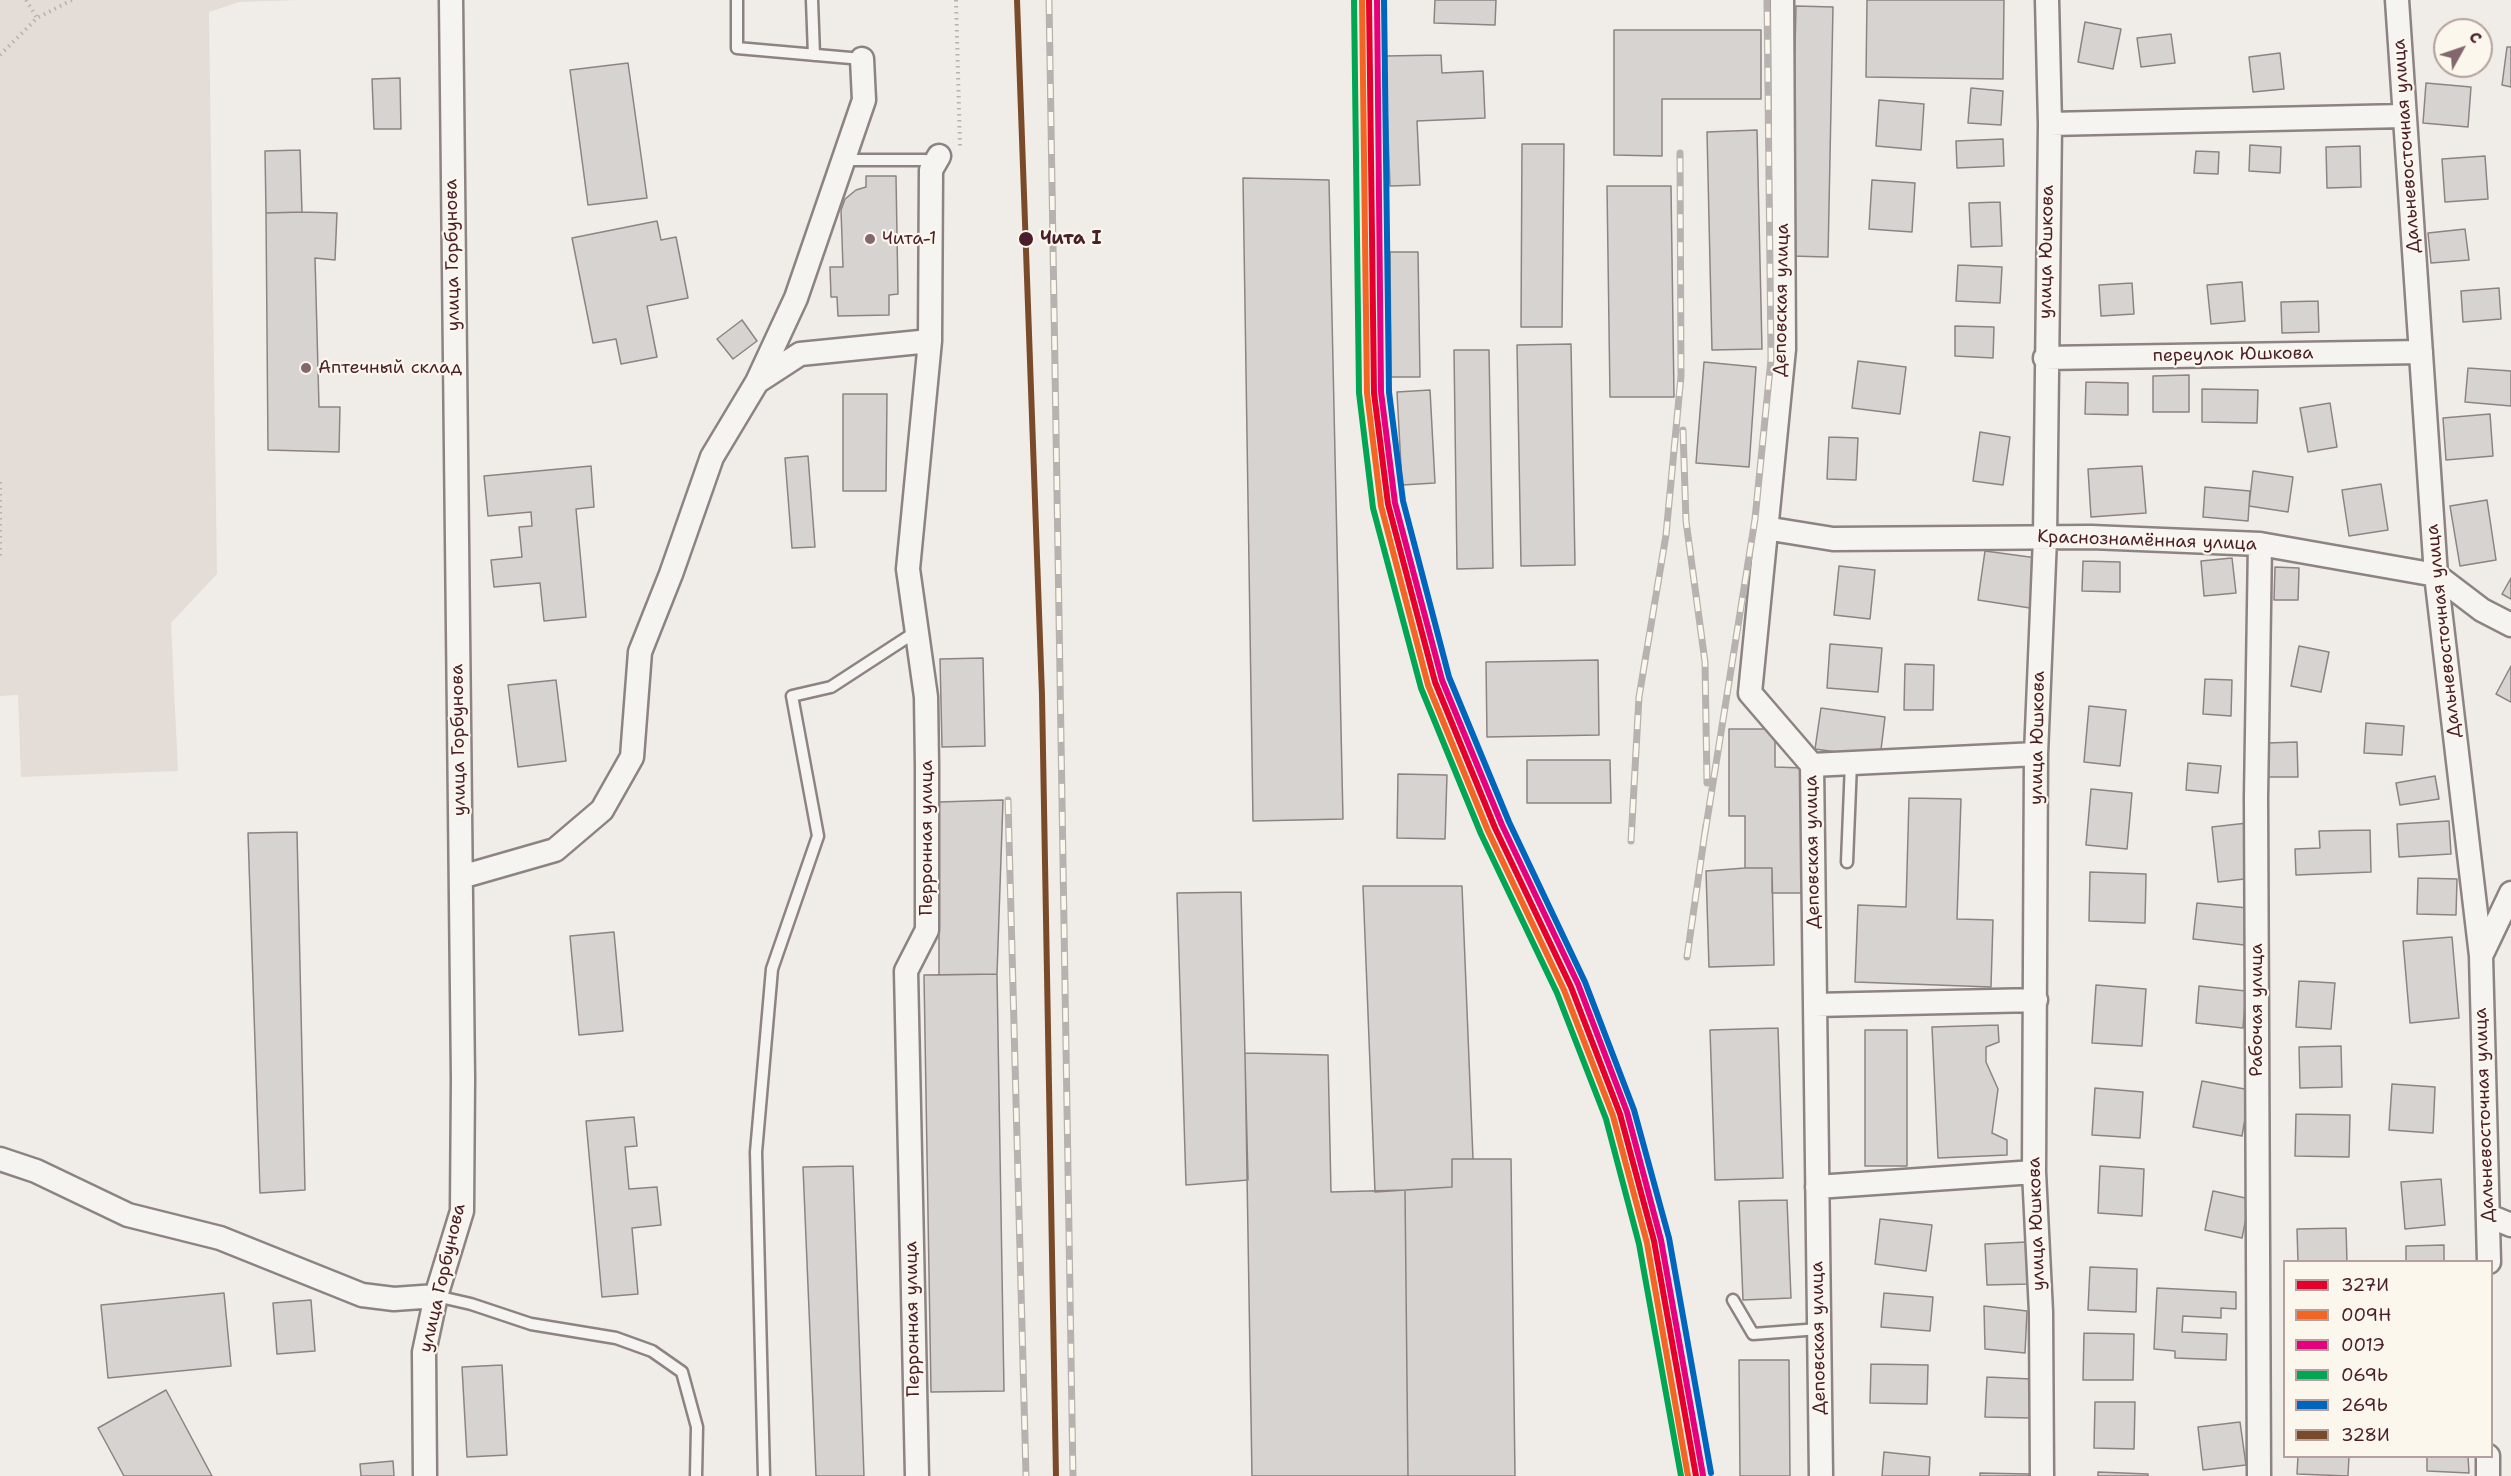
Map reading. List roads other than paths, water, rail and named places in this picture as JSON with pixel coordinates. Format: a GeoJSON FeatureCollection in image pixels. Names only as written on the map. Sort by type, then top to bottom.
{"type":"FeatureCollection","features":[{"type":"Feature","properties":{"kind":"street","name":"улица Горбунова"},"geometry":{"type":"LineString","coordinates":[[425,1476],[424,1352],[436,1296],[462,1211],[461,877],[451,0]]}},
{"type":"Feature","properties":{"kind":"street","name":"Деповская улица"},"geometry":{"type":"LineString","coordinates":[[1782,0],[1784,349],[1750,693],[1812,765],[1821,1476]]}},
{"type":"Feature","properties":{"kind":"street","name":"улица Юшкова"},"geometry":{"type":"LineString","coordinates":[[2042,1476],[2041,1312],[2034,1172],[2036,754],[2045,537],[2045,358],[2050,124],[2047,0]]}},
{"type":"Feature","properties":{"kind":"street","name":"Дальневосточная улица"},"geometry":{"type":"LineString","coordinates":[[2397,0],[2403,116],[2436,575],[2481,956],[2489,1260]]}},
{"type":"Feature","properties":{"kind":"street"},"geometry":{"type":"LineString","coordinates":[[461,877],[555,849],[602,810],[632,756],[640,652],[671,574],[712,457],[757,382],[796,298],[864,100],[862,58]]}},
{"type":"Feature","properties":{"kind":"street"},"geometry":{"type":"LineString","coordinates":[[2050,124],[2403,116]]}},
{"type":"Feature","properties":{"kind":"street","name":"Перронная улица"},"geometry":{"type":"LineString","coordinates":[[917,1476],[906,971],[927,930],[926,697],[909,569],[930,341],[935,163]]}},
{"type":"Feature","properties":{"kind":"street"},"geometry":{"type":"LineString","coordinates":[[757,382],[800,354],[930,341]]}},
{"type":"Feature","properties":{"kind":"street","name":"переулок Юшкова"},"geometry":{"type":"LineString","coordinates":[[2045,358],[2421,352]]}},
{"type":"Feature","properties":{"kind":"street","name":"Краснознамённая улица"},"geometry":{"type":"LineString","coordinates":[[1765,528],[1833,539],[2045,537],[2260,544],[2436,575],[2482,610],[2511,625]]}},
{"type":"Feature","properties":{"kind":"street","name":"Рабочая улица"},"geometry":{"type":"LineString","coordinates":[[2259,1476],[2256,797],[2260,544]]}},
{"type":"Feature","properties":{"kind":"street"},"geometry":{"type":"LineString","coordinates":[[1812,765],[2036,754]]}},
{"type":"Feature","properties":{"kind":"street"},"geometry":{"type":"LineString","coordinates":[[2481,956],[2511,893]]}},
{"type":"Feature","properties":{"kind":"street"},"geometry":{"type":"LineString","coordinates":[[1815,1005],[2036,1000]]}},
{"type":"Feature","properties":{"kind":"street"},"geometry":{"type":"LineString","coordinates":[[0,1159],[36,1171],[128,1215],[220,1238],[362,1295],[394,1299],[436,1296]]}},
{"type":"Feature","properties":{"kind":"street"},"geometry":{"type":"LineString","coordinates":[[1817,1187],[2034,1172]]}},
{"type":"Feature","properties":{"kind":"street"},"geometry":{"type":"LineString","coordinates":[[2489,1216],[2511,1225]]}},
{"type":"Feature","properties":{"kind":"street"},"geometry":{"type":"LineString","coordinates":[[2488,1458],[2488,1476]]}},
{"type":"Feature","properties":{"kind":"lane"},"geometry":{"type":"LineString","coordinates":[[737,0],[737,48],[862,58]]}},
{"type":"Feature","properties":{"kind":"lane"},"geometry":{"type":"LineString","coordinates":[[812,0],[814,55]]}},
{"type":"Feature","properties":{"kind":"lane"},"geometry":{"type":"LineString","coordinates":[[843,159],[925,159],[935,163]]}},
{"type":"Feature","properties":{"kind":"lane"},"geometry":{"type":"LineString","coordinates":[[764,1476],[756,1152],[772,969],[818,836],[792,696],[831,687],[918,631]]}},
{"type":"Feature","properties":{"kind":"lane"},"geometry":{"type":"LineString","coordinates":[[1847,862],[1851,763]]}},
{"type":"Feature","properties":{"kind":"lane"},"geometry":{"type":"LineString","coordinates":[[436,1296],[471,1304],[531,1324],[616,1338],[652,1351],[682,1372],[697,1427],[696,1476]]}},
{"type":"Feature","properties":{"kind":"lane"},"geometry":{"type":"LineString","coordinates":[[1733,1300],[1753,1334],[1819,1329]]}},
{"type":"Feature","properties":{"kind":"railway"},"geometry":{"type":"LineString","coordinates":[[1049,0],[1073,1476]]}},
{"type":"Feature","properties":{"kind":"railway"},"geometry":{"type":"LineString","coordinates":[[1705,833],[1755,519],[1771,359],[1767,0]]}},
{"type":"Feature","properties":{"kind":"railway"},"geometry":{"type":"LineString","coordinates":[[1631,841],[1639,697],[1666,535],[1681,376],[1680,153]]}},
{"type":"Feature","properties":{"kind":"railway"},"geometry":{"type":"LineString","coordinates":[[1683,430],[1686,521],[1705,662],[1707,783]]}},
{"type":"Feature","properties":{"kind":"railway"},"geometry":{"type":"LineString","coordinates":[[1008,800],[1026,1476]]}},
{"type":"Feature","properties":{"kind":"railway"},"geometry":{"type":"LineString","coordinates":[[1687,957],[1706,825]]}},
{"type":"Feature","properties":{"kind":"place","name":"Чита-1"},"geometry":{"type":"Point","coordinates":[870,239]}},
{"type":"Feature","properties":{"kind":"place","name":"Чита I"},"geometry":{"type":"Point","coordinates":[1026,239]}},
{"type":"Feature","properties":{"kind":"place","name":"Аптечный склад"},"geometry":{"type":"Point","coordinates":[306,368]}}]}
